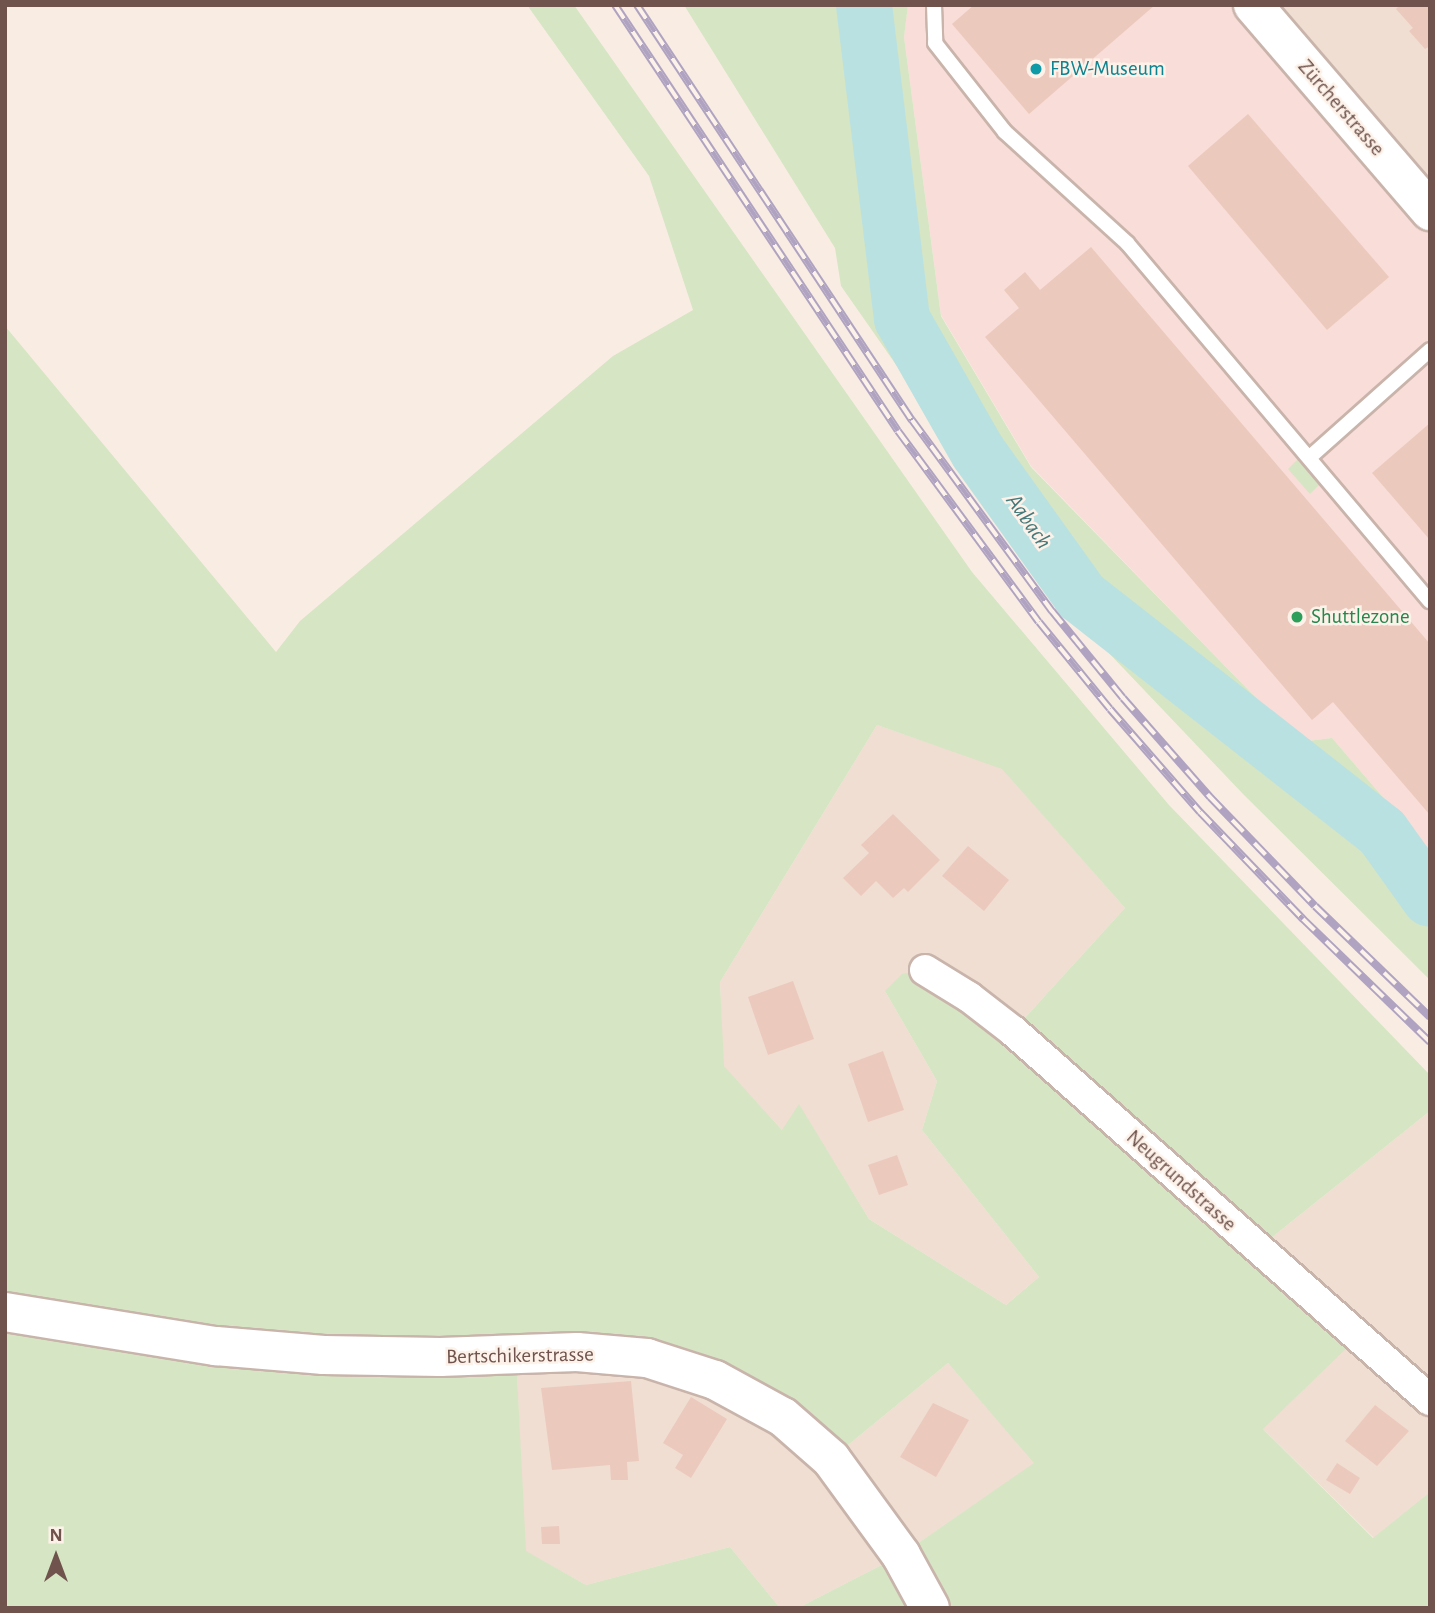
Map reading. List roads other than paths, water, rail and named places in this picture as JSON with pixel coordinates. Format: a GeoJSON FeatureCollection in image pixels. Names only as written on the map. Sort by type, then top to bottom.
{"type":"FeatureCollection","features":[{"type":"Feature","properties":{"kind":"street","name":"Zürcherstrasse"},"geometry":{"type":"LineString","coordinates":[[1253,5],[1430,211]]}},
{"type":"Feature","properties":{"kind":"street","name":"Neugrundstrasse"},"geometry":{"type":"LineString","coordinates":[[925,970],[969,997],[1013,1031],[1430,1400]]}},
{"type":"Feature","properties":{"kind":"street","name":"Bertschikerstrasse"},"geometry":{"type":"LineString","coordinates":[[5,1312],[216,1346],[324,1355],[440,1357],[577,1352],[647,1358],[715,1380],[783,1417],[831,1459],[901,1555],[930,1608]]}},
{"type":"Feature","properties":{"kind":"lane"},"geometry":{"type":"LineString","coordinates":[[933,5],[935,43],[1005,132],[1128,243],[1430,601]]}},
{"type":"Feature","properties":{"kind":"lane"},"geometry":{"type":"LineString","coordinates":[[1310,457],[1430,350]]}},
{"type":"Feature","properties":{"kind":"waterway","name":"Aabach"},"geometry":{"type":"LineString","coordinates":[[864,5],[902,319],[978,452],[1081,596],[1382,832],[1430,899]]}},
{"type":"Feature","properties":{"kind":"railway"},"geometry":{"type":"LineString","coordinates":[[615,5],[898,431],[1039,622],[1200,812],[1303,919],[1430,1042]]}},
{"type":"Feature","properties":{"kind":"railway"},"geometry":{"type":"LineString","coordinates":[[637,5],[912,420],[1052,611],[1123,698],[1210,797],[1315,906],[1430,1017]]}},
{"type":"Feature","properties":{"kind":"place","name":"FBW-Museum"},"geometry":{"type":"Point","coordinates":[1036,69]}},
{"type":"Feature","properties":{"kind":"place","name":"Shuttlezone"},"geometry":{"type":"Point","coordinates":[1297,617]}}]}
